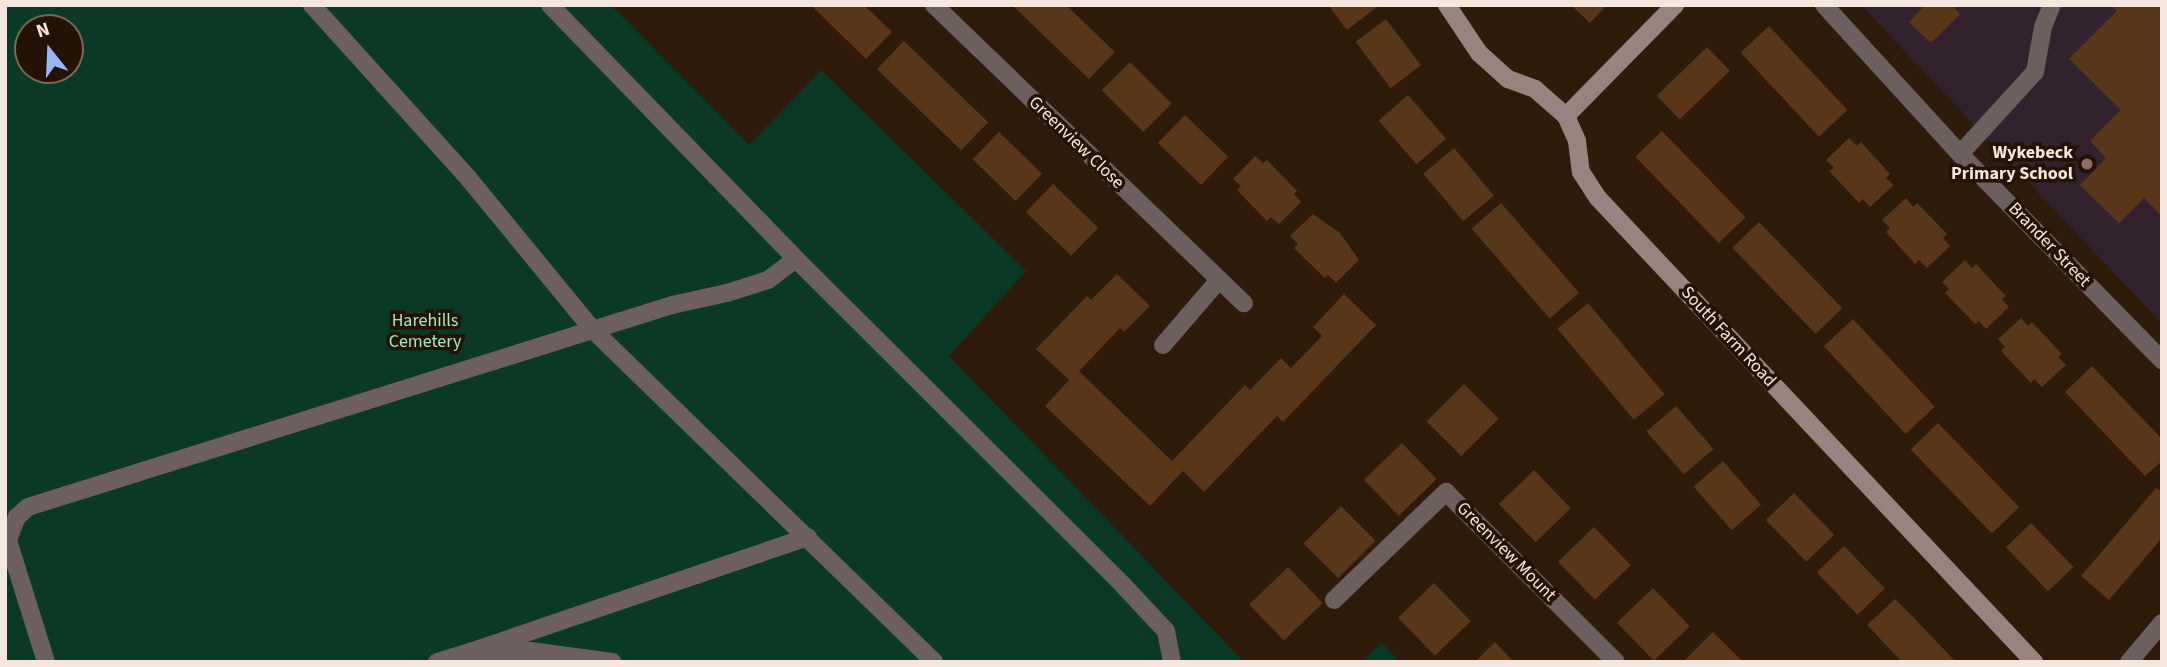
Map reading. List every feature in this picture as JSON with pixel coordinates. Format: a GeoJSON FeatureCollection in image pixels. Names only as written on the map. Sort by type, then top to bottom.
{"type":"FeatureCollection","features":[{"type":"Feature","properties":{"kind":"street"},"geometry":{"type":"LineString","coordinates":[[312,5],[469,179],[593,330],[934,662]]}},
{"type":"Feature","properties":{"kind":"street"},"geometry":{"type":"LineString","coordinates":[[550,5],[796,259],[1166,631],[1172,662]]}},
{"type":"Feature","properties":{"kind":"street","name":"Greenview Close"},"geometry":{"type":"LineString","coordinates":[[934,5],[1244,303]]}},
{"type":"Feature","properties":{"kind":"street","name":"South Farm Road"},"geometry":{"type":"LineString","coordinates":[[1447,5],[1479,52],[1508,79],[1535,89],[1566,116],[1577,141],[1581,172],[1598,198],[2034,662]]}},
{"type":"Feature","properties":{"kind":"street"},"geometry":{"type":"LineString","coordinates":[[1566,116],[1675,5]]}},
{"type":"Feature","properties":{"kind":"street","name":"Brander Street"},"geometry":{"type":"LineString","coordinates":[[1824,5],[1960,154],[2162,360]]}},
{"type":"Feature","properties":{"kind":"street"},"geometry":{"type":"LineString","coordinates":[[1960,154],[2035,72],[2052,5]]}},
{"type":"Feature","properties":{"kind":"street"},"geometry":{"type":"LineString","coordinates":[[47,662],[11,567],[7,535],[28,507],[593,330],[768,280],[796,259]]}},
{"type":"Feature","properties":{"kind":"street"},"geometry":{"type":"LineString","coordinates":[[1163,345],[1219,280]]}},
{"type":"Feature","properties":{"kind":"street","name":"Greenview Mount"},"geometry":{"type":"LineString","coordinates":[[1334,600],[1447,492],[1616,662]]}},
{"type":"Feature","properties":{"kind":"street"},"geometry":{"type":"LineString","coordinates":[[436,662],[808,537]]}},
{"type":"Feature","properties":{"kind":"street"},"geometry":{"type":"LineString","coordinates":[[2129,662],[2162,623]]}},
{"type":"Feature","properties":{"kind":"street"},"geometry":{"type":"LineString","coordinates":[[470,652],[530,652],[612,662]]}},
{"type":"Feature","properties":{"kind":"shaded area","name":"Wykebeck Primary School"},"geometry":{"type":"Polygon","coordinates":[[[1861,5],[2162,5],[2162,324],[1861,5]]]}},
{"type":"Feature","properties":{"kind":"green space","name":"Harehills Cemetery"},"geometry":{"type":"Polygon","coordinates":[[[5,5],[611,5],[749,145],[821,70],[1026,271],[949,356],[1244,662],[5,662],[5,5]]]}},
{"type":"Feature","properties":{"kind":"green space"},"geometry":{"type":"Polygon","coordinates":[[[1382,643],[1400,662],[1360,662],[1382,643]]]}},
{"type":"Feature","properties":{"kind":"building"},"geometry":{"type":"Polygon","coordinates":[[[811,5],[864,5],[892,32],[866,59],[811,5]]]}},
{"type":"Feature","properties":{"kind":"building"},"geometry":{"type":"Polygon","coordinates":[[[1012,5],[1066,5],[1115,52],[1089,79],[1012,5]]]}},
{"type":"Feature","properties":{"kind":"building"},"geometry":{"type":"Polygon","coordinates":[[[1328,5],[1376,5],[1377,7],[1347,30],[1328,5]]]}},
{"type":"Feature","properties":{"kind":"building"},"geometry":{"type":"Polygon","coordinates":[[[1571,5],[1607,5],[1590,23],[1571,5]]]}},
{"type":"Feature","properties":{"kind":"building"},"geometry":{"type":"Polygon","coordinates":[[[1925,5],[1952,5],[1960,14],[1931,43],[1909,22],[1925,5]]]}},
{"type":"Feature","properties":{"kind":"building"},"geometry":{"type":"Polygon","coordinates":[[[2111,5],[2162,5],[2162,216],[2144,198],[2119,223],[2080,185],[2106,158],[2090,141],[2121,110],[2069,59],[2117,11],[2111,5]]]}},
{"type":"Feature","properties":{"kind":"building"},"geometry":{"type":"Polygon","coordinates":[[[1386,19],[1421,65],[1391,88],[1356,42],[1386,19]]]}},
{"type":"Feature","properties":{"kind":"building"},"geometry":{"type":"Polygon","coordinates":[[[1769,26],[1847,110],[1819,137],[1740,53],[1769,26]]]}},
{"type":"Feature","properties":{"kind":"building"},"geometry":{"type":"Polygon","coordinates":[[[904,41],[988,122],[961,150],[877,69],[904,41]]]}},
{"type":"Feature","properties":{"kind":"building"},"geometry":{"type":"Polygon","coordinates":[[[1707,47],[1730,71],[1680,119],[1657,96],[1707,47]]]}},
{"type":"Feature","properties":{"kind":"building"},"geometry":{"type":"Polygon","coordinates":[[[1130,62],[1172,104],[1143,132],[1102,90],[1130,62]]]}},
{"type":"Feature","properties":{"kind":"building"},"geometry":{"type":"Polygon","coordinates":[[[1408,95],[1446,139],[1417,164],[1379,121],[1408,95]]]}},
{"type":"Feature","properties":{"kind":"building"},"geometry":{"type":"Polygon","coordinates":[[[1185,115],[1228,157],[1201,185],[1158,143],[1185,115]]]}},
{"type":"Feature","properties":{"kind":"building"},"geometry":{"type":"Polygon","coordinates":[[[1662,131],[1745,217],[1719,243],[1635,157],[1662,131]]]}},
{"type":"Feature","properties":{"kind":"building"},"geometry":{"type":"Polygon","coordinates":[[[999,132],[1042,174],[1016,201],[973,159],[999,132]]]}},
{"type":"Feature","properties":{"kind":"building"},"geometry":{"type":"Polygon","coordinates":[[[1849,138],[1857,146],[1861,142],[1890,174],[1886,178],[1894,185],[1870,207],[1863,199],[1859,203],[1829,171],[1834,168],[1826,160],[1849,138]]]}},
{"type":"Feature","properties":{"kind":"building"},"geometry":{"type":"Polygon","coordinates":[[[1454,148],[1494,195],[1463,221],[1423,174],[1454,148]]]}},
{"type":"Feature","properties":{"kind":"building"},"geometry":{"type":"Polygon","coordinates":[[[1255,156],[1263,163],[1267,160],[1297,191],[1294,194],[1301,202],[1279,224],[1271,217],[1267,221],[1237,190],[1241,186],[1233,179],[1255,156]]]}},
{"type":"Feature","properties":{"kind":"building"},"geometry":{"type":"Polygon","coordinates":[[[1053,184],[1098,228],[1071,256],[1026,212],[1053,184]]]}},
{"type":"Feature","properties":{"kind":"building"},"geometry":{"type":"Polygon","coordinates":[[[1906,198],[1913,207],[1917,203],[1947,234],[1943,238],[1950,246],[1927,268],[1919,260],[1915,264],[1886,232],[1890,228],[1882,220],[1906,198]]]}},
{"type":"Feature","properties":{"kind":"building"},"geometry":{"type":"Polygon","coordinates":[[[1501,203],[1579,293],[1550,318],[1472,229],[1501,203]]]}},
{"type":"Feature","properties":{"kind":"building"},"geometry":{"type":"Polygon","coordinates":[[[1313,214],[1340,233],[1359,260],[1336,283],[1328,275],[1325,278],[1294,248],[1298,244],[1290,236],[1313,214]]]}},
{"type":"Feature","properties":{"kind":"building"},"geometry":{"type":"Polygon","coordinates":[[[1759,222],[1842,308],[1816,334],[1732,248],[1759,222]]]}},
{"type":"Feature","properties":{"kind":"building"},"geometry":{"type":"Polygon","coordinates":[[[1965,260],[1972,268],[1976,264],[2006,296],[2002,299],[2009,307],[1986,329],[1979,321],[1975,324],[1945,293],[1949,289],[1942,282],[1965,260]]]}},
{"type":"Feature","properties":{"kind":"building"},"geometry":{"type":"Polygon","coordinates":[[[1117,274],[1150,306],[1124,332],[1120,328],[1079,371],[1172,461],[1245,385],[1250,390],[1281,358],[1291,368],[1322,336],[1313,327],[1344,294],[1376,325],[1283,422],[1277,416],[1204,492],[1183,471],[1150,506],[1045,406],[1069,380],[1036,349],[1087,296],[1091,300],[1117,274]]]}},
{"type":"Feature","properties":{"kind":"building"},"geometry":{"type":"Polygon","coordinates":[[[1588,303],[1664,394],[1634,420],[1557,329],[1588,303]]]}},
{"type":"Feature","properties":{"kind":"building"},"geometry":{"type":"Polygon","coordinates":[[[2021,318],[2028,326],[2032,322],[2062,354],[2058,357],[2066,365],[2042,387],[2034,379],[2031,383],[2001,351],[2005,347],[1998,339],[2021,318]]]}},
{"type":"Feature","properties":{"kind":"building"},"geometry":{"type":"Polygon","coordinates":[[[1853,319],[1935,407],[1906,434],[1824,346],[1853,319]]]}},
{"type":"Feature","properties":{"kind":"building"},"geometry":{"type":"Polygon","coordinates":[[[2092,366],[2162,439],[2162,461],[2145,476],[2065,392],[2092,366]]]}},
{"type":"Feature","properties":{"kind":"building"},"geometry":{"type":"Polygon","coordinates":[[[1464,384],[1499,419],[1461,456],[1427,421],[1464,384]]]}},
{"type":"Feature","properties":{"kind":"building"},"geometry":{"type":"Polygon","coordinates":[[[1676,406],[1713,449],[1684,475],[1647,432],[1676,406]]]}},
{"type":"Feature","properties":{"kind":"building"},"geometry":{"type":"Polygon","coordinates":[[[1938,423],[2019,507],[1992,534],[1911,449],[1938,423]]]}},
{"type":"Feature","properties":{"kind":"building"},"geometry":{"type":"Polygon","coordinates":[[[1402,443],[1437,479],[1399,516],[1364,480],[1402,443]]]}},
{"type":"Feature","properties":{"kind":"building"},"geometry":{"type":"Polygon","coordinates":[[[1723,461],[1761,505],[1732,530],[1694,487],[1723,461]]]}},
{"type":"Feature","properties":{"kind":"building"},"geometry":{"type":"Polygon","coordinates":[[[1534,470],[1571,508],[1536,542],[1499,504],[1534,470]]]}},
{"type":"Feature","properties":{"kind":"building"},"geometry":{"type":"Polygon","coordinates":[[[2156,488],[2162,492],[2162,538],[2109,600],[2081,576],[2156,488]]]}},
{"type":"Feature","properties":{"kind":"building"},"geometry":{"type":"Polygon","coordinates":[[[1794,493],[1834,535],[1806,562],[1766,520],[1794,493]]]}},
{"type":"Feature","properties":{"kind":"building"},"geometry":{"type":"Polygon","coordinates":[[[1341,506],[1376,541],[1338,578],[1304,543],[1341,506]]]}},
{"type":"Feature","properties":{"kind":"building"},"geometry":{"type":"Polygon","coordinates":[[[2031,523],[2073,567],[2048,591],[2006,547],[2031,523]]]}},
{"type":"Feature","properties":{"kind":"building"},"geometry":{"type":"Polygon","coordinates":[[[1594,527],[1631,565],[1595,600],[1558,562],[1594,527]]]}},
{"type":"Feature","properties":{"kind":"building"},"geometry":{"type":"Polygon","coordinates":[[[1844,546],[1885,588],[1858,615],[1817,572],[1844,546]]]}},
{"type":"Feature","properties":{"kind":"building"},"geometry":{"type":"Polygon","coordinates":[[[1288,567],[1323,603],[1284,640],[1249,605],[1288,567]]]}},
{"type":"Feature","properties":{"kind":"building"},"geometry":{"type":"Polygon","coordinates":[[[1434,583],[1471,621],[1435,656],[1398,618],[1434,583]]]}},
{"type":"Feature","properties":{"kind":"building"},"geometry":{"type":"Polygon","coordinates":[[[1653,588],[1690,626],[1654,661],[1617,623],[1653,588]]]}},
{"type":"Feature","properties":{"kind":"building"},"geometry":{"type":"Polygon","coordinates":[[[1895,599],[1956,662],[1902,662],[1867,625],[1895,599]]]}},
{"type":"Feature","properties":{"kind":"building"},"geometry":{"type":"Polygon","coordinates":[[[1713,632],[1743,662],[1683,662],[1713,632]]]}},
{"type":"Feature","properties":{"kind":"building"},"geometry":{"type":"Polygon","coordinates":[[[1495,642],[1514,662],[1475,662],[1495,642]]]}},
{"type":"Feature","properties":{"kind":"place","name":"Wykebeck Primary School"},"geometry":{"type":"Point","coordinates":[2087,164]}}]}
